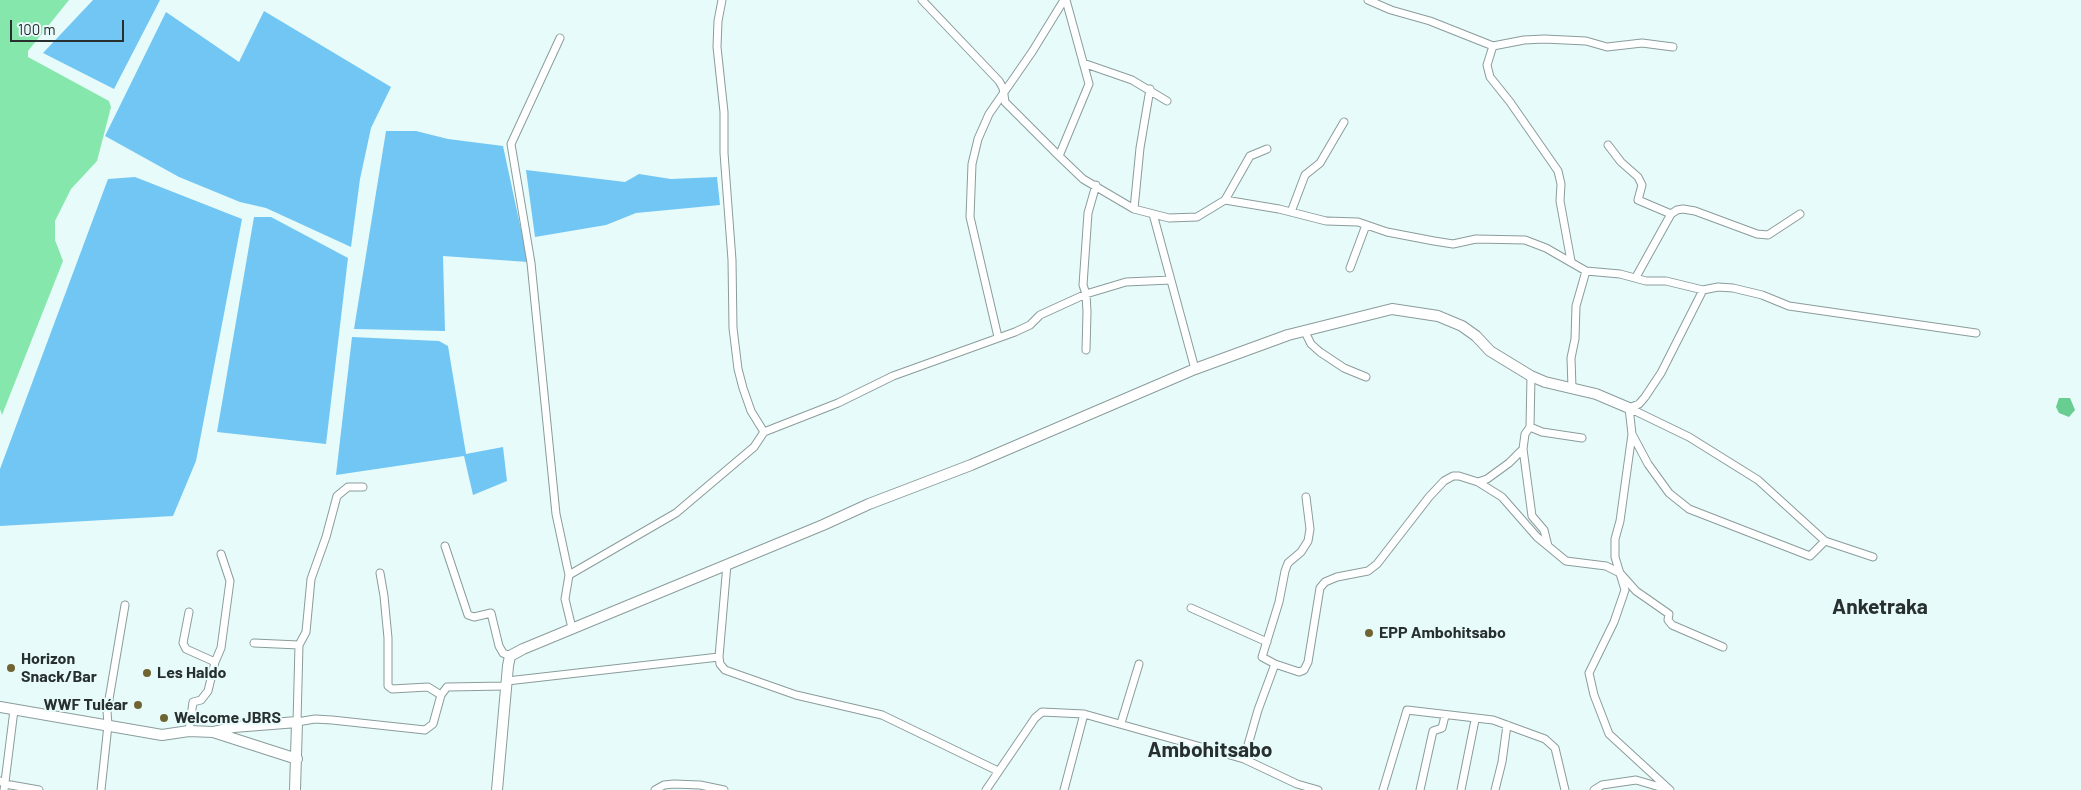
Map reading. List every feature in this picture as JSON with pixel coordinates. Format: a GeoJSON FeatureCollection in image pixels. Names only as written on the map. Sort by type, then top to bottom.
{"type":"FeatureCollection","features":[{"type":"Feature","properties":{"kind":"street"},"geometry":{"type":"LineString","coordinates":[[722,0],[718,21],[717,47],[724,112],[724,153],[732,260],[733,328],[738,369],[751,411],[764,432]]}},
{"type":"Feature","properties":{"kind":"street"},"geometry":{"type":"LineString","coordinates":[[922,0],[999,81],[1006,102],[1059,156],[1083,179],[1134,209],[1169,218],[1197,217],[1225,200],[1250,156],[1267,149]]}},
{"type":"Feature","properties":{"kind":"street"},"geometry":{"type":"LineString","coordinates":[[998,337],[970,217],[972,164],[978,139],[989,114],[1065,0]]}},
{"type":"Feature","properties":{"kind":"street"},"geometry":{"type":"LineString","coordinates":[[1059,156],[1089,84],[1065,0]]}},
{"type":"Feature","properties":{"kind":"street"},"geometry":{"type":"LineString","coordinates":[[1368,0],[1391,10],[1430,21],[1493,46],[1524,40],[1544,39],[1586,41],[1607,47],[1642,43],[1673,47]]}},
{"type":"Feature","properties":{"kind":"street"},"geometry":{"type":"LineString","coordinates":[[560,38],[511,144],[532,263],[556,514],[568,576],[565,600],[572,628]]}},
{"type":"Feature","properties":{"kind":"street"},"geometry":{"type":"LineString","coordinates":[[1493,46],[1487,65],[1490,77],[1558,170],[1561,184],[1560,201],[1571,261]]}},
{"type":"Feature","properties":{"kind":"street"},"geometry":{"type":"LineString","coordinates":[[1083,63],[1132,80],[1150,89],[1167,101]]}},
{"type":"Feature","properties":{"kind":"street"},"geometry":{"type":"LineString","coordinates":[[1134,209],[1140,150],[1150,89]]}},
{"type":"Feature","properties":{"kind":"street"},"geometry":{"type":"LineString","coordinates":[[1291,212],[1305,174],[1320,163],[1344,122]]}},
{"type":"Feature","properties":{"kind":"street"},"geometry":{"type":"LineString","coordinates":[[1608,145],[1621,162],[1638,177],[1642,185],[1638,200],[1671,214]]}},
{"type":"Feature","properties":{"kind":"street"},"geometry":{"type":"LineString","coordinates":[[1086,350],[1086,294],[1083,285],[1088,213],[1096,185]]}},
{"type":"Feature","properties":{"kind":"street"},"geometry":{"type":"LineString","coordinates":[[1225,200],[1291,212],[1326,221],[1366,224],[1387,232],[1454,244],[1476,239],[1525,240],[1571,261],[1586,271],[1636,277],[1703,290],[1718,287],[1733,288],[1762,295],[1789,306],[1976,334]]}},
{"type":"Feature","properties":{"kind":"street"},"geometry":{"type":"LineString","coordinates":[[1636,277],[1671,214],[1683,209],[1695,211],[1757,234],[1768,235],[1800,214]]}},
{"type":"Feature","properties":{"kind":"street"},"geometry":{"type":"LineString","coordinates":[[1153,214],[1195,370]]}},
{"type":"Feature","properties":{"kind":"street"},"geometry":{"type":"LineString","coordinates":[[1350,268],[1366,224]]}},
{"type":"Feature","properties":{"kind":"street"},"geometry":{"type":"LineString","coordinates":[[1572,388],[1571,358],[1575,339],[1576,306],[1586,271]]}},
{"type":"Feature","properties":{"kind":"street"},"geometry":{"type":"LineString","coordinates":[[568,576],[691,502],[754,447],[764,432],[838,403],[893,376],[1015,332],[1030,324],[1040,315],[1086,294],[1126,282],[1171,280]]}},
{"type":"Feature","properties":{"kind":"street"},"geometry":{"type":"LineString","coordinates":[[1629,408],[1638,404],[1645,397],[1661,372],[1703,290]]}},
{"type":"Feature","properties":{"kind":"street"},"geometry":{"type":"LineString","coordinates":[[497,790],[510,656],[523,648],[823,525],[869,504],[971,465],[1195,370],[1304,330],[1392,309],[1438,316],[1462,326],[1476,336],[1490,352],[1531,376],[1545,382],[1596,394],[1689,437],[1758,480],[1826,541],[1873,557]]}},
{"type":"Feature","properties":{"kind":"street"},"geometry":{"type":"LineString","coordinates":[[1304,330],[1311,344],[1320,352],[1344,368],[1366,377]]}},
{"type":"Feature","properties":{"kind":"street"},"geometry":{"type":"LineString","coordinates":[[1531,376],[1530,427],[1525,434],[1523,449],[1532,516],[1544,530],[1548,546]]}},
{"type":"Feature","properties":{"kind":"street"},"geometry":{"type":"LineString","coordinates":[[1629,408],[1632,434],[1620,521],[1615,539],[1615,557],[1624,590],[1621,605],[1589,673],[1594,695],[1609,734],[1670,790]]}},
{"type":"Feature","properties":{"kind":"street"},"geometry":{"type":"LineString","coordinates":[[1530,427],[1542,432],[1582,438]]}},
{"type":"Feature","properties":{"kind":"street"},"geometry":{"type":"LineString","coordinates":[[1632,434],[1648,464],[1669,493],[1690,508],[1810,556],[1826,541]]}},
{"type":"Feature","properties":{"kind":"street"},"geometry":{"type":"LineString","coordinates":[[1478,482],[1509,463],[1523,449]]}},
{"type":"Feature","properties":{"kind":"street"},"geometry":{"type":"LineString","coordinates":[[1306,497],[1309,512],[1308,541],[1301,552],[1288,563],[1279,602],[1262,657],[1275,664],[1300,672],[1304,670],[1308,662],[1320,588],[1325,582],[1353,572],[1368,571],[1377,564],[1429,497],[1444,481],[1459,476],[1478,482],[1502,497],[1548,546],[1566,561],[1606,566],[1620,573],[1636,591],[1669,614],[1668,620],[1672,625],[1722,647]]}},
{"type":"Feature","properties":{"kind":"street"},"geometry":{"type":"LineString","coordinates":[[295,790],[299,646],[306,632],[311,579],[326,537],[337,496],[348,487],[363,487]]}},
{"type":"Feature","properties":{"kind":"street"},"geometry":{"type":"LineString","coordinates":[[444,546],[468,615],[474,617],[491,613],[499,646],[503,653],[510,656]]}},
{"type":"Feature","properties":{"kind":"street"},"geometry":{"type":"LineString","coordinates":[[189,731],[193,702],[201,700],[208,691],[215,662],[221,648],[230,582],[221,554]]}},
{"type":"Feature","properties":{"kind":"street"},"geometry":{"type":"LineString","coordinates":[[727,564],[719,658],[720,664],[725,670],[796,694],[882,715],[998,771]]}},
{"type":"Feature","properties":{"kind":"street"},"geometry":{"type":"LineString","coordinates":[[380,573],[388,638],[388,686],[392,689],[428,687],[441,695]]}},
{"type":"Feature","properties":{"kind":"street"},"geometry":{"type":"LineString","coordinates":[[101,790],[108,725],[107,710],[125,605]]}},
{"type":"Feature","properties":{"kind":"street"},"geometry":{"type":"LineString","coordinates":[[1191,608],[1267,642]]}},
{"type":"Feature","properties":{"kind":"street"},"geometry":{"type":"LineString","coordinates":[[189,612],[183,643],[186,649],[215,662]]}},
{"type":"Feature","properties":{"kind":"street"},"geometry":{"type":"LineString","coordinates":[[254,643],[299,646]]}},
{"type":"Feature","properties":{"kind":"street"},"geometry":{"type":"LineString","coordinates":[[213,732],[234,727],[315,719],[425,730],[433,724],[441,695],[447,687],[506,683],[719,658]]}},
{"type":"Feature","properties":{"kind":"street"},"geometry":{"type":"LineString","coordinates":[[1121,723],[1139,664]]}},
{"type":"Feature","properties":{"kind":"street"},"geometry":{"type":"LineString","coordinates":[[1244,759],[1258,710],[1275,664]]}},
{"type":"Feature","properties":{"kind":"street"},"geometry":{"type":"LineString","coordinates":[[0,707],[162,735],[189,731],[213,732],[297,759]]}},
{"type":"Feature","properties":{"kind":"street"},"geometry":{"type":"LineString","coordinates":[[14,710],[3,785],[39,790]]}},
{"type":"Feature","properties":{"kind":"street"},"geometry":{"type":"LineString","coordinates":[[1383,790],[1407,710],[1475,720],[1493,720],[1546,739],[1555,748],[1565,790]]}},
{"type":"Feature","properties":{"kind":"street"},"geometry":{"type":"LineString","coordinates":[[986,790],[1029,725],[1042,712],[1084,714],[1121,723],[1244,759],[1297,787],[1318,790]]}},
{"type":"Feature","properties":{"kind":"street"},"geometry":{"type":"LineString","coordinates":[[1064,790],[1084,714]]}},
{"type":"Feature","properties":{"kind":"street"},"geometry":{"type":"LineString","coordinates":[[1420,790],[1433,731],[1442,728],[1445,716]]}},
{"type":"Feature","properties":{"kind":"street"},"geometry":{"type":"LineString","coordinates":[[1461,790],[1475,720]]}},
{"type":"Feature","properties":{"kind":"street"},"geometry":{"type":"LineString","coordinates":[[1495,790],[1508,725]]}},
{"type":"Feature","properties":{"kind":"street"},"geometry":{"type":"LineString","coordinates":[[1594,790],[1602,785],[1636,780],[1670,790]]}},
{"type":"Feature","properties":{"kind":"street"},"geometry":{"type":"LineString","coordinates":[[655,790],[664,785],[674,784],[700,785],[724,790]]}},
{"type":"Feature","properties":{"kind":"green space"},"geometry":{"type":"Polygon","coordinates":[[[0,0],[69,0],[28,51],[28,57],[109,101],[111,107],[97,161],[71,189],[55,221],[55,240],[63,261],[2,415],[0,409],[0,0]]]}},
{"type":"Feature","properties":{"kind":"green space"},"geometry":{"type":"Polygon","coordinates":[[[2059,398],[2070,398],[2075,410],[2069,417],[2059,413],[2056,407],[2059,398]]]}},
{"type":"Feature","properties":{"kind":"water"},"geometry":{"type":"Polygon","coordinates":[[[93,0],[160,0],[114,89],[43,53],[93,0]]]}},
{"type":"Feature","properties":{"kind":"water"},"geometry":{"type":"Polygon","coordinates":[[[264,11],[391,87],[371,128],[360,179],[351,247],[266,208],[240,202],[179,177],[105,136],[166,12],[239,62],[264,11]]]}},
{"type":"Feature","properties":{"kind":"water"},"geometry":{"type":"Polygon","coordinates":[[[386,131],[416,131],[448,139],[503,146],[528,262],[443,256],[445,331],[354,329],[386,131]]]}},
{"type":"Feature","properties":{"kind":"water"},"geometry":{"type":"Polygon","coordinates":[[[526,170],[625,182],[639,174],[671,179],[717,177],[720,205],[636,213],[606,225],[535,237],[526,170]]]}},
{"type":"Feature","properties":{"kind":"water"},"geometry":{"type":"Polygon","coordinates":[[[135,177],[242,219],[196,461],[173,516],[0,526],[0,469],[108,179],[135,177]]]}},
{"type":"Feature","properties":{"kind":"water"},"geometry":{"type":"Polygon","coordinates":[[[254,217],[271,217],[348,258],[326,444],[217,432],[254,217]]]}},
{"type":"Feature","properties":{"kind":"water"},"geometry":{"type":"Polygon","coordinates":[[[352,337],[439,341],[448,346],[466,454],[503,447],[507,481],[473,495],[464,456],[336,475],[352,337]]]}},
{"type":"Feature","properties":{"kind":"place","name":"EPP Ambohitsabo"},"geometry":{"type":"Point","coordinates":[1369,633]}},
{"type":"Feature","properties":{"kind":"place","name":"Horizon Snack/Bar"},"geometry":{"type":"Point","coordinates":[11,668]}},
{"type":"Feature","properties":{"kind":"place","name":"Les Haldo"},"geometry":{"type":"Point","coordinates":[147,673]}},
{"type":"Feature","properties":{"kind":"place","name":"WWF Tuléar"},"geometry":{"type":"Point","coordinates":[138,705]}},
{"type":"Feature","properties":{"kind":"place","name":"Welcome JBRS"},"geometry":{"type":"Point","coordinates":[164,718]}},
{"type":"Feature","properties":{"kind":"district","name":"Anketraka"},"geometry":{"type":"Point","coordinates":[1880,607]}},
{"type":"Feature","properties":{"kind":"district","name":"Ambohitsabo"},"geometry":{"type":"Point","coordinates":[1210,750]}}]}
